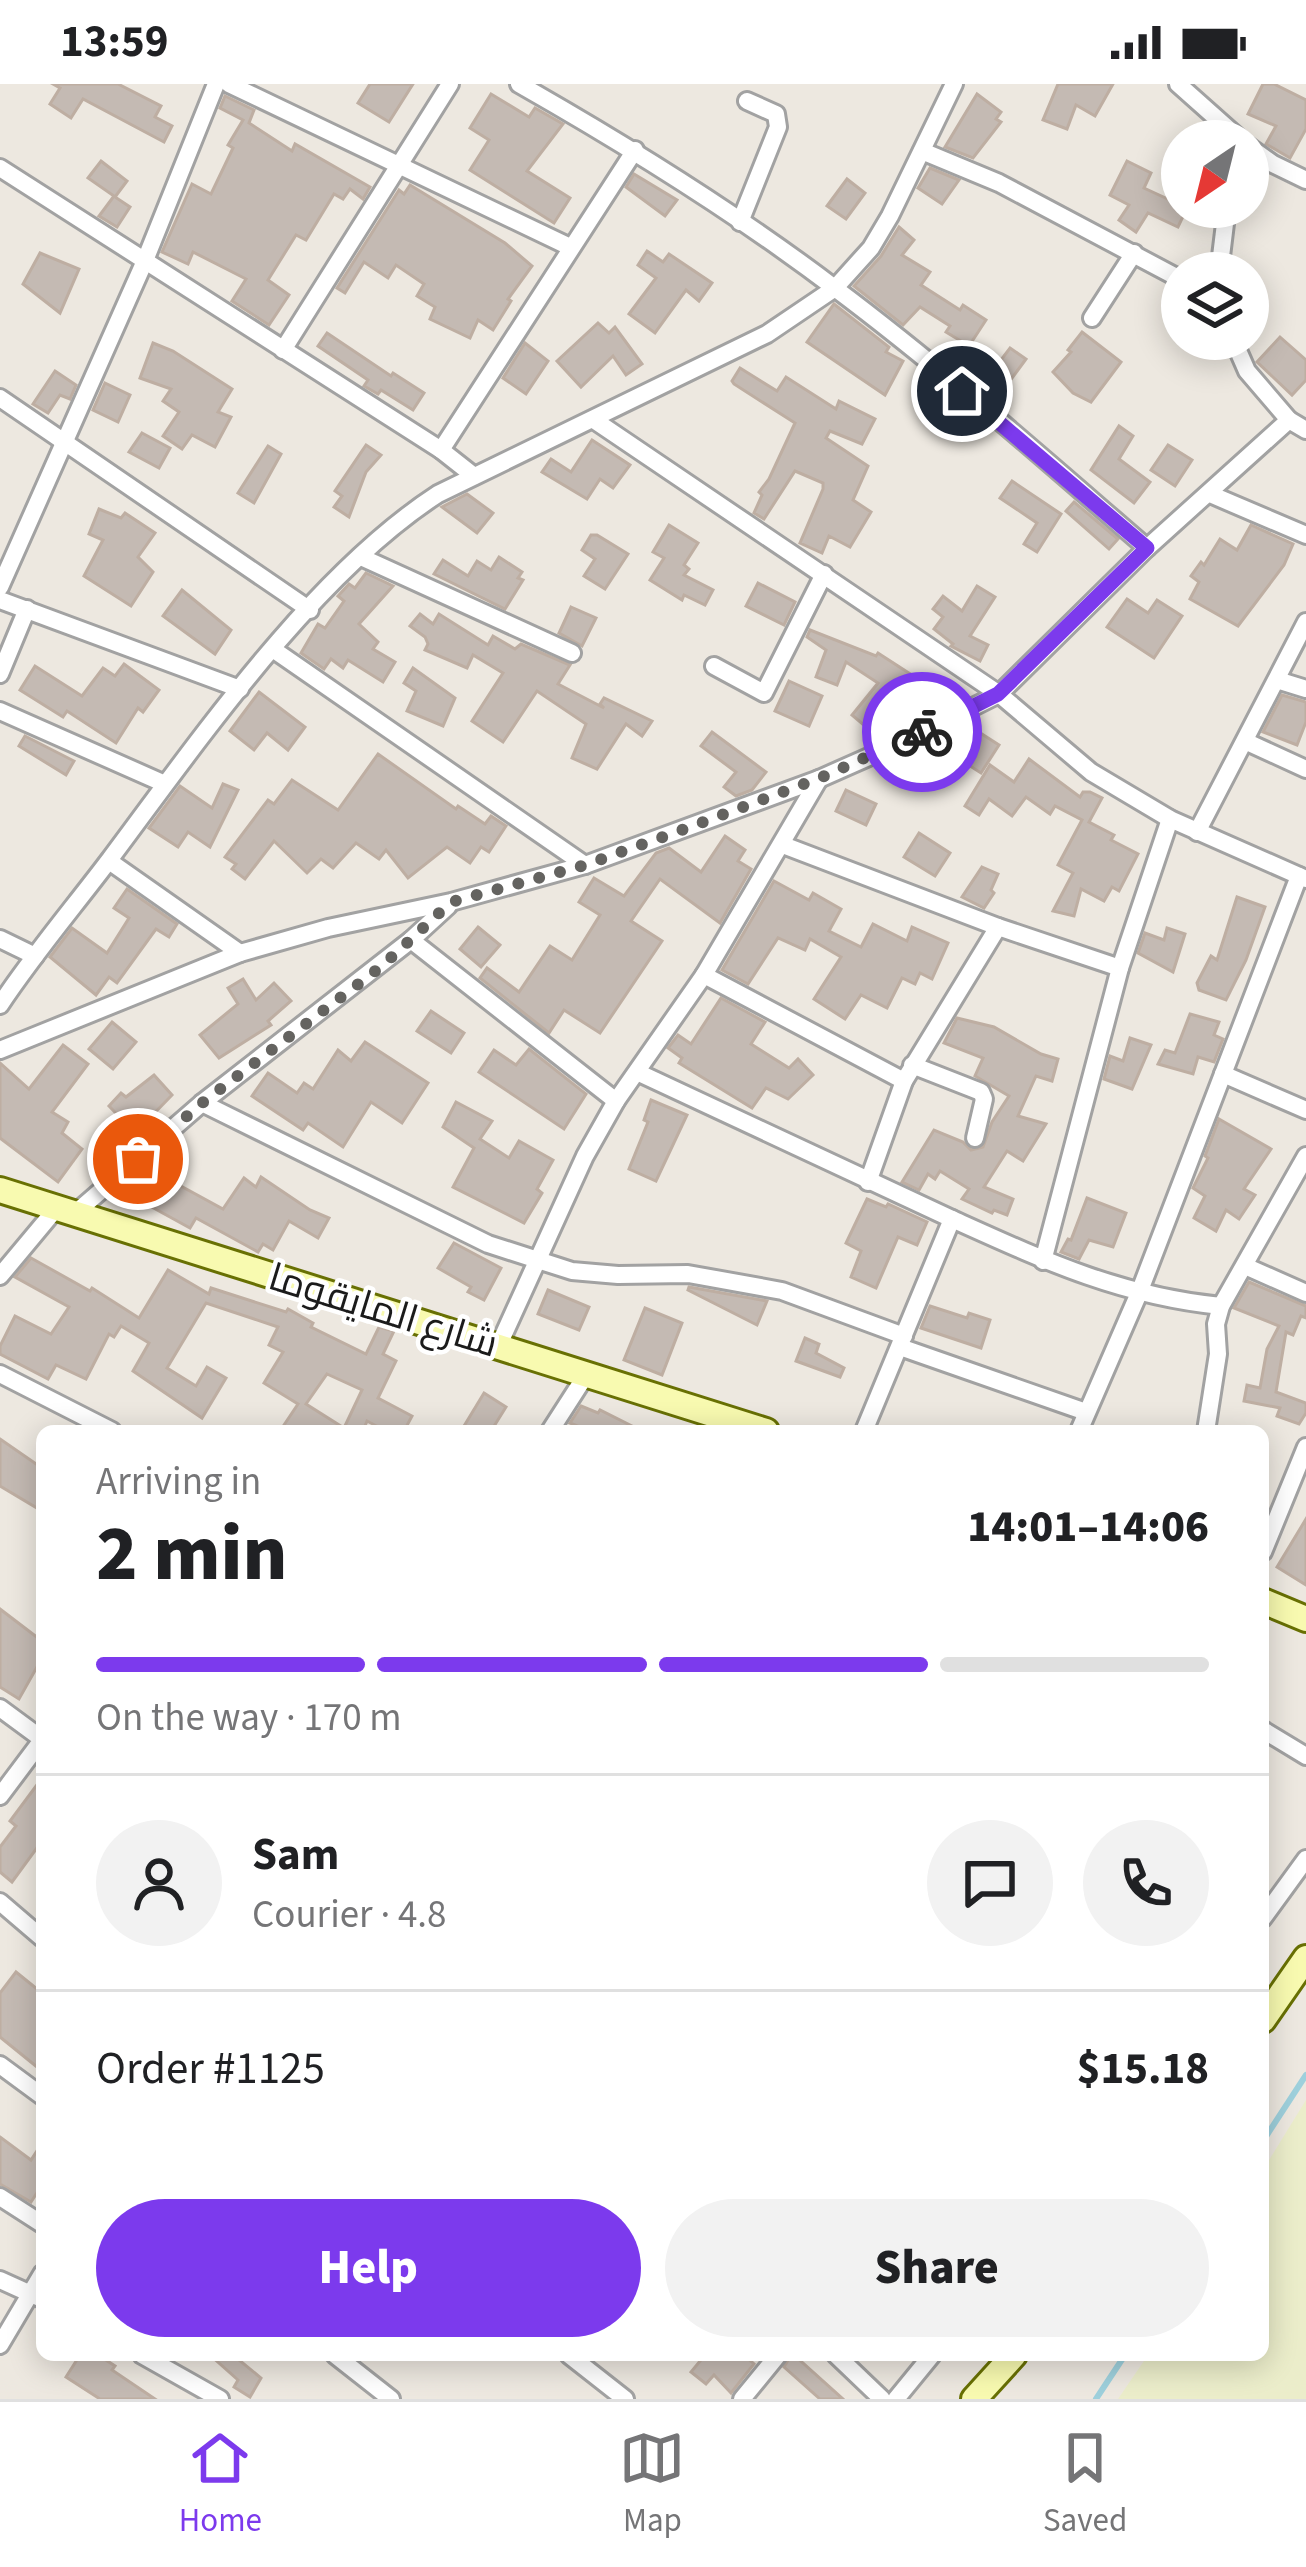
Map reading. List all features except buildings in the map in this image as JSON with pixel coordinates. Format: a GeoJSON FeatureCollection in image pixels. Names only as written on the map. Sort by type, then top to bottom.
{"type":"FeatureCollection","features":[{"type":"Feature","properties":{"kind":"street"},"geometry":{"type":"LineString","coordinates":[[0,586],[144,263],[216,84]]}},
{"type":"Feature","properties":{"kind":"street"},"geometry":{"type":"LineString","coordinates":[[229,84],[570,247]]}},
{"type":"Feature","properties":{"kind":"street"},"geometry":{"type":"LineString","coordinates":[[283,350],[450,84]]}},
{"type":"Feature","properties":{"kind":"street"},"geometry":{"type":"LineString","coordinates":[[520,84],[634,150],[835,288],[1147,548]]}},
{"type":"Feature","properties":{"kind":"street"},"geometry":{"type":"LineString","coordinates":[[0,1005],[240,689],[361,557],[411,511],[767,334],[835,288],[871,248],[954,84]]}},
{"type":"Feature","properties":{"kind":"street"},"geometry":{"type":"LineString","coordinates":[[1184,86],[1220,120]]}},
{"type":"Feature","properties":{"kind":"street"},"geometry":{"type":"LineString","coordinates":[[740,222],[778,127],[776,114],[747,100]]}},
{"type":"Feature","properties":{"kind":"street"},"geometry":{"type":"LineString","coordinates":[[442,450],[634,150]]}},
{"type":"Feature","properties":{"kind":"street"},"geometry":{"type":"LineString","coordinates":[[922,151],[999,182],[1161,268]]}},
{"type":"Feature","properties":{"kind":"street"},"geometry":{"type":"LineString","coordinates":[[1269,161],[1306,180]]}},
{"type":"Feature","properties":{"kind":"street"},"geometry":{"type":"LineString","coordinates":[[0,168],[442,450],[474,476]]}},
{"type":"Feature","properties":{"kind":"street"},"geometry":{"type":"LineString","coordinates":[[1092,318],[1134,253]]}},
{"type":"Feature","properties":{"kind":"street"},"geometry":{"type":"LineString","coordinates":[[1242,360],[1289,420],[1306,430]]}},
{"type":"Feature","properties":{"kind":"street"},"geometry":{"type":"LineString","coordinates":[[0,398],[310,610]]}},
{"type":"Feature","properties":{"kind":"street"},"geometry":{"type":"LineString","coordinates":[[594,420],[998,694],[1091,772],[1170,819],[1302,878],[1139,1293],[1081,1425]]}},
{"type":"Feature","properties":{"kind":"street"},"geometry":{"type":"LineString","coordinates":[[0,1050],[240,953],[585,865],[820,778],[907,740],[998,694],[1147,548],[1289,420]]}},
{"type":"Feature","properties":{"kind":"street"},"geometry":{"type":"LineString","coordinates":[[1210,494],[1306,535]]}},
{"type":"Feature","properties":{"kind":"street"},"geometry":{"type":"LineString","coordinates":[[361,557],[572,652]]}},
{"type":"Feature","properties":{"kind":"street"},"geometry":{"type":"LineString","coordinates":[[714,666],[764,693],[824,574]]}},
{"type":"Feature","properties":{"kind":"street"},"geometry":{"type":"LineString","coordinates":[[0,600],[240,689]]}},
{"type":"Feature","properties":{"kind":"street"},"geometry":{"type":"LineString","coordinates":[[0,674],[28,609]]}},
{"type":"Feature","properties":{"kind":"street"},"geometry":{"type":"LineString","coordinates":[[1197,832],[1306,622]]}},
{"type":"Feature","properties":{"kind":"street"},"geometry":{"type":"LineString","coordinates":[[274,650],[585,865]]}},
{"type":"Feature","properties":{"kind":"street"},"geometry":{"type":"LineString","coordinates":[[1276,680],[1306,689]]}},
{"type":"Feature","properties":{"kind":"street"},"geometry":{"type":"LineString","coordinates":[[0,711],[165,784]]}},
{"type":"Feature","properties":{"kind":"street"},"geometry":{"type":"LineString","coordinates":[[1246,742],[1306,770]]}},
{"type":"Feature","properties":{"kind":"street"},"geometry":{"type":"LineString","coordinates":[[498,1347],[534,1262],[616,1101],[704,975],[820,778]]}},
{"type":"Feature","properties":{"kind":"street"},"geometry":{"type":"LineString","coordinates":[[1043,1261],[1120,968],[1170,819]]}},
{"type":"Feature","properties":{"kind":"street"},"geometry":{"type":"LineString","coordinates":[[783,845],[1120,968]]}},
{"type":"Feature","properties":{"kind":"street"},"geometry":{"type":"LineString","coordinates":[[109,861],[240,953]]}},
{"type":"Feature","properties":{"kind":"street"},"geometry":{"type":"LineString","coordinates":[[0,1276],[64,1212],[411,940],[451,902]]}},
{"type":"Feature","properties":{"kind":"street"},"geometry":{"type":"LineString","coordinates":[[868,1182],[908,1073],[998,927]]}},
{"type":"Feature","properties":{"kind":"street"},"geometry":{"type":"LineString","coordinates":[[0,939],[35,956]]}},
{"type":"Feature","properties":{"kind":"street"},"geometry":{"type":"LineString","coordinates":[[411,940],[616,1101]]}},
{"type":"Feature","properties":{"kind":"street"},"geometry":{"type":"LineString","coordinates":[[704,975],[908,1073],[981,1092],[984,1099],[975,1138]]}},
{"type":"Feature","properties":{"kind":"street"},"geometry":{"type":"LineString","coordinates":[[637,1072],[1043,1261],[1139,1293],[1220,1306]]}},
{"type":"Feature","properties":{"kind":"street"},"geometry":{"type":"LineString","coordinates":[[1223,1074],[1306,1110]]}},
{"type":"Feature","properties":{"kind":"street"},"geometry":{"type":"LineString","coordinates":[[202,1103],[488,1244],[534,1262],[618,1275],[688,1274],[782,1291],[1086,1412]]}},
{"type":"Feature","properties":{"kind":"street"},"geometry":{"type":"LineString","coordinates":[[1207,1425],[1220,1306],[1306,1156]]}},
{"type":"Feature","properties":{"kind":"street","name":"شارع المايقوما"},"geometry":{"type":"LineString","coordinates":[[0,1190],[744,1425]]}},
{"type":"Feature","properties":{"kind":"street"},"geometry":{"type":"LineString","coordinates":[[867,1425],[952,1219]]}},
{"type":"Feature","properties":{"kind":"street"},"geometry":{"type":"LineString","coordinates":[[1245,1267],[1306,1293]]}},
{"type":"Feature","properties":{"kind":"street"},"geometry":{"type":"LineString","coordinates":[[0,1374],[100,1425]]}},
{"type":"Feature","properties":{"kind":"street"},"geometry":{"type":"LineString","coordinates":[[554,1425],[586,1375]]}},
{"type":"Feature","properties":{"kind":"street"},"geometry":{"type":"LineString","coordinates":[[1269,1537],[1306,1447]]}},
{"type":"Feature","properties":{"kind":"street"},"geometry":{"type":"LineString","coordinates":[[1269,1604],[1306,1619]]}},
{"type":"Feature","properties":{"kind":"street"},"geometry":{"type":"LineString","coordinates":[[0,1708],[36,1735]]}},
{"type":"Feature","properties":{"kind":"street"},"geometry":{"type":"LineString","coordinates":[[1269,1734],[1306,1756]]}},
{"type":"Feature","properties":{"kind":"street"},"geometry":{"type":"LineString","coordinates":[[0,1796],[36,1747]]}},
{"type":"Feature","properties":{"kind":"street"},"geometry":{"type":"LineString","coordinates":[[1269,1910],[1306,1858]]}},
{"type":"Feature","properties":{"kind":"street"},"geometry":{"type":"LineString","coordinates":[[0,1902],[36,1933]]}},
{"type":"Feature","properties":{"kind":"street"},"geometry":{"type":"LineString","coordinates":[[1269,2011],[1306,1958]]}},
{"type":"Feature","properties":{"kind":"street"},"geometry":{"type":"LineString","coordinates":[[0,2065],[36,2092]]}},
{"type":"Feature","properties":{"kind":"street"},"geometry":{"type":"LineString","coordinates":[[0,2197],[36,2220]]}},
{"type":"Feature","properties":{"kind":"street"},"geometry":{"type":"LineString","coordinates":[[0,2279],[36,2295],[0,2345]]}},
{"type":"Feature","properties":{"kind":"street"},"geometry":{"type":"LineString","coordinates":[[153,2361],[220,2399]]}},
{"type":"Feature","properties":{"kind":"street"},"geometry":{"type":"LineString","coordinates":[[343,2361],[391,2399]]}},
{"type":"Feature","properties":{"kind":"street"},"geometry":{"type":"LineString","coordinates":[[577,2361],[625,2399]]}},
{"type":"Feature","properties":{"kind":"street"},"geometry":{"type":"LineString","coordinates":[[742,2399],[773,2361]]}},
{"type":"Feature","properties":{"kind":"street"},"geometry":{"type":"LineString","coordinates":[[842,2361],[882,2399]]}},
{"type":"Feature","properties":{"kind":"street"},"geometry":{"type":"LineString","coordinates":[[896,2399],[927,2361]]}},
{"type":"Feature","properties":{"kind":"street"},"geometry":{"type":"LineString","coordinates":[[974,2399],[1009,2361]]}},
{"type":"Feature","properties":{"kind":"green space"},"geometry":{"type":"Polygon","coordinates":[[[1306,2100],[1306,2399],[1118,2399],[1144,2361],[1269,2361],[1269,2160],[1306,2100]]]}},
{"type":"Feature","properties":{"kind":"waterway"},"geometry":{"type":"LineString","coordinates":[[1269,2132],[1306,2075]]}},
{"type":"Feature","properties":{"kind":"waterway"},"geometry":{"type":"LineString","coordinates":[[1096,2399],[1121,2361]]}},
{"type":"Feature","properties":{"kind":"way so far"},"geometry":{"type":"LineString","coordinates":[[138,1159],[202,1103],[382,966],[451,902],[585,865],[674,833],[820,778],[922,732]]}},
{"type":"Feature","properties":{"kind":"route"},"geometry":{"type":"LineString","coordinates":[[922,732],[998,694],[1147,548],[962,391]]}}]}
